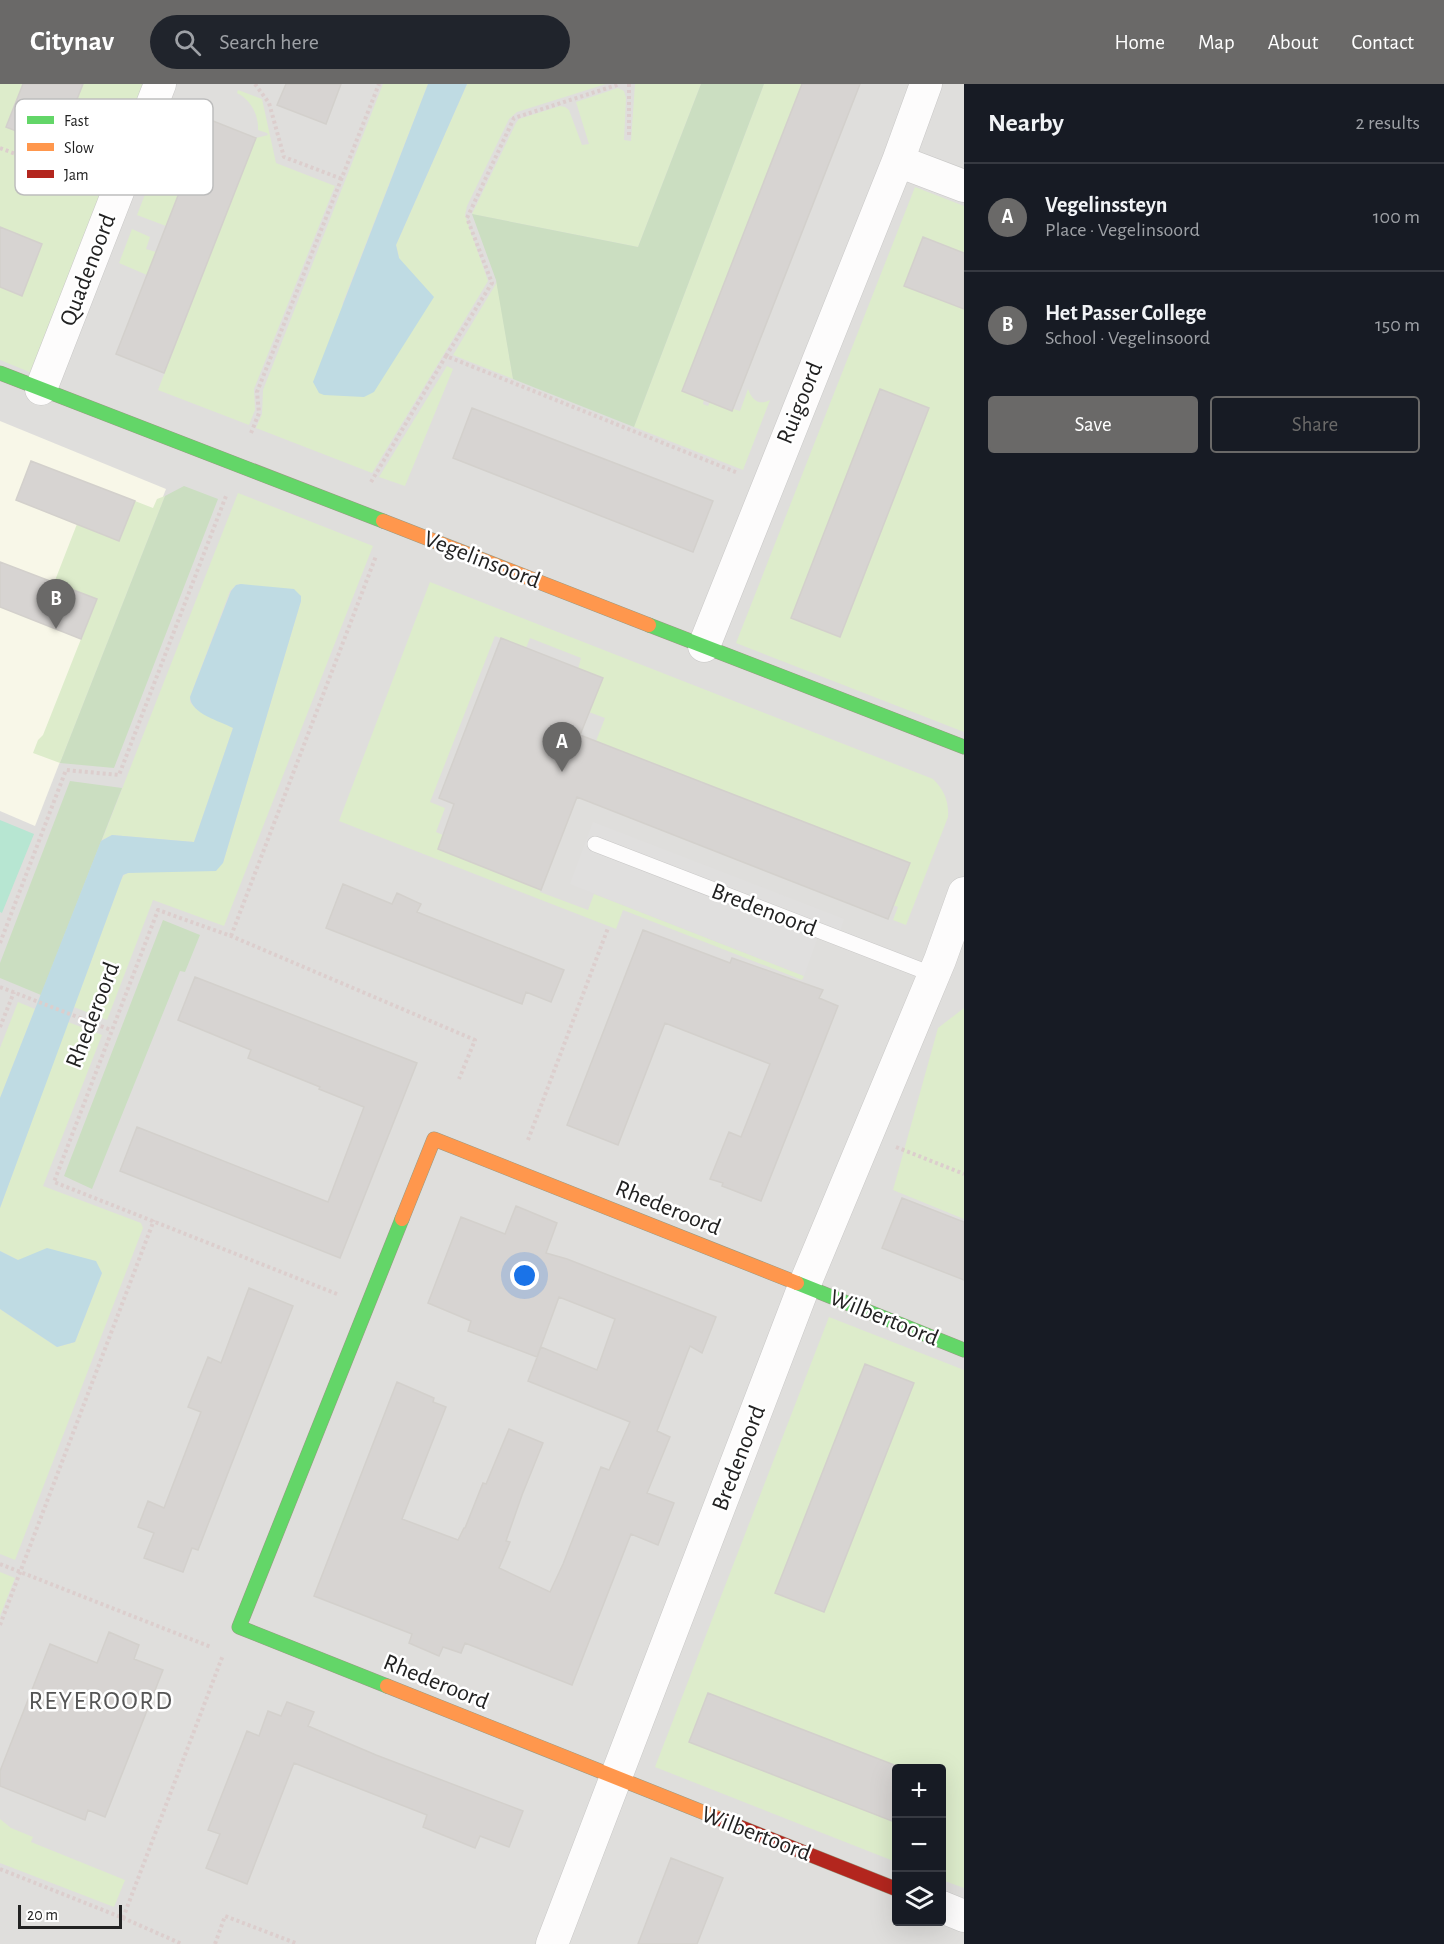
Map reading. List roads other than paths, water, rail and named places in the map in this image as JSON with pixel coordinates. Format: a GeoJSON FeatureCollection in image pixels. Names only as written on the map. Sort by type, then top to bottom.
{"type":"FeatureCollection","features":[{"type":"Feature","properties":{"kind":"street","name":"Quadenoord"},"geometry":{"type":"LineString","coordinates":[[154,99],[160,84]]}},
{"type":"Feature","properties":{"kind":"street","name":"Ruigoord"},"geometry":{"type":"LineString","coordinates":[[704,646],[898,161],[926,84]]}},
{"type":"Feature","properties":{"kind":"street"},"geometry":{"type":"LineString","coordinates":[[898,161],[964,186]]}},
{"type":"Feature","properties":{"kind":"street","name":"Quadenoord"},"geometry":{"type":"LineString","coordinates":[[41,389],[117,195]]}},
{"type":"Feature","properties":{"kind":"street","name":"Vegelinsoord"},"geometry":{"type":"LineString","coordinates":[[0,373],[964,747]]}},
{"type":"Feature","properties":{"kind":"street"},"geometry":{"type":"LineString","coordinates":[[946,968],[964,893]]}},
{"type":"Feature","properties":{"kind":"street","name":"Bredenoord"},"geometry":{"type":"LineString","coordinates":[[552,1944],[804,1287],[867,1136],[946,968]]}},
{"type":"Feature","properties":{"kind":"street","name":"Rhederoord"},"geometry":{"type":"LineString","coordinates":[[616,1779],[239,1627],[434,1138],[804,1287]]}},
{"type":"Feature","properties":{"kind":"street","name":"Wilbertoord"},"geometry":{"type":"LineString","coordinates":[[804,1287],[964,1350]]}},
{"type":"Feature","properties":{"kind":"street","name":"Wilbertoord"},"geometry":{"type":"LineString","coordinates":[[616,1779],[892,1887]]}},
{"type":"Feature","properties":{"kind":"street"},"geometry":{"type":"LineString","coordinates":[[946,1909],[964,1916]]}},
{"type":"Feature","properties":{"kind":"lane","name":"Bredenoord"},"geometry":{"type":"LineString","coordinates":[[595,844],[946,968]]}},
{"type":"Feature","properties":{"kind":"water"},"geometry":{"type":"Polygon","coordinates":[[[428,84],[467,84],[396,245],[399,258],[434,297],[374,392],[364,397],[324,395],[319,393],[313,382],[428,84]]]}},
{"type":"Feature","properties":{"kind":"water"},"geometry":{"type":"Polygon","coordinates":[[[236,585],[294,589],[301,596],[301,601],[223,863],[216,871],[123,875],[0,1208],[0,1098],[101,841],[112,835],[194,842],[233,728],[195,708],[190,697],[231,591],[236,585]]]}},
{"type":"Feature","properties":{"kind":"water"},"geometry":{"type":"Polygon","coordinates":[[[47,1248],[96,1261],[102,1273],[75,1342],[57,1347],[0,1309],[0,1251],[18,1260],[47,1248]]]}},
{"type":"Feature","properties":{"kind":"place","name":"Het Passer College"},"geometry":{"type":"Point","coordinates":[56,629]}},
{"type":"Feature","properties":{"kind":"place","name":"Vegelinssteyn"},"geometry":{"type":"Point","coordinates":[562,772]}},
{"type":"Feature","properties":{"kind":"district","name":"REYEROORD"},"geometry":{"type":"Point","coordinates":[101,1701]}}]}
